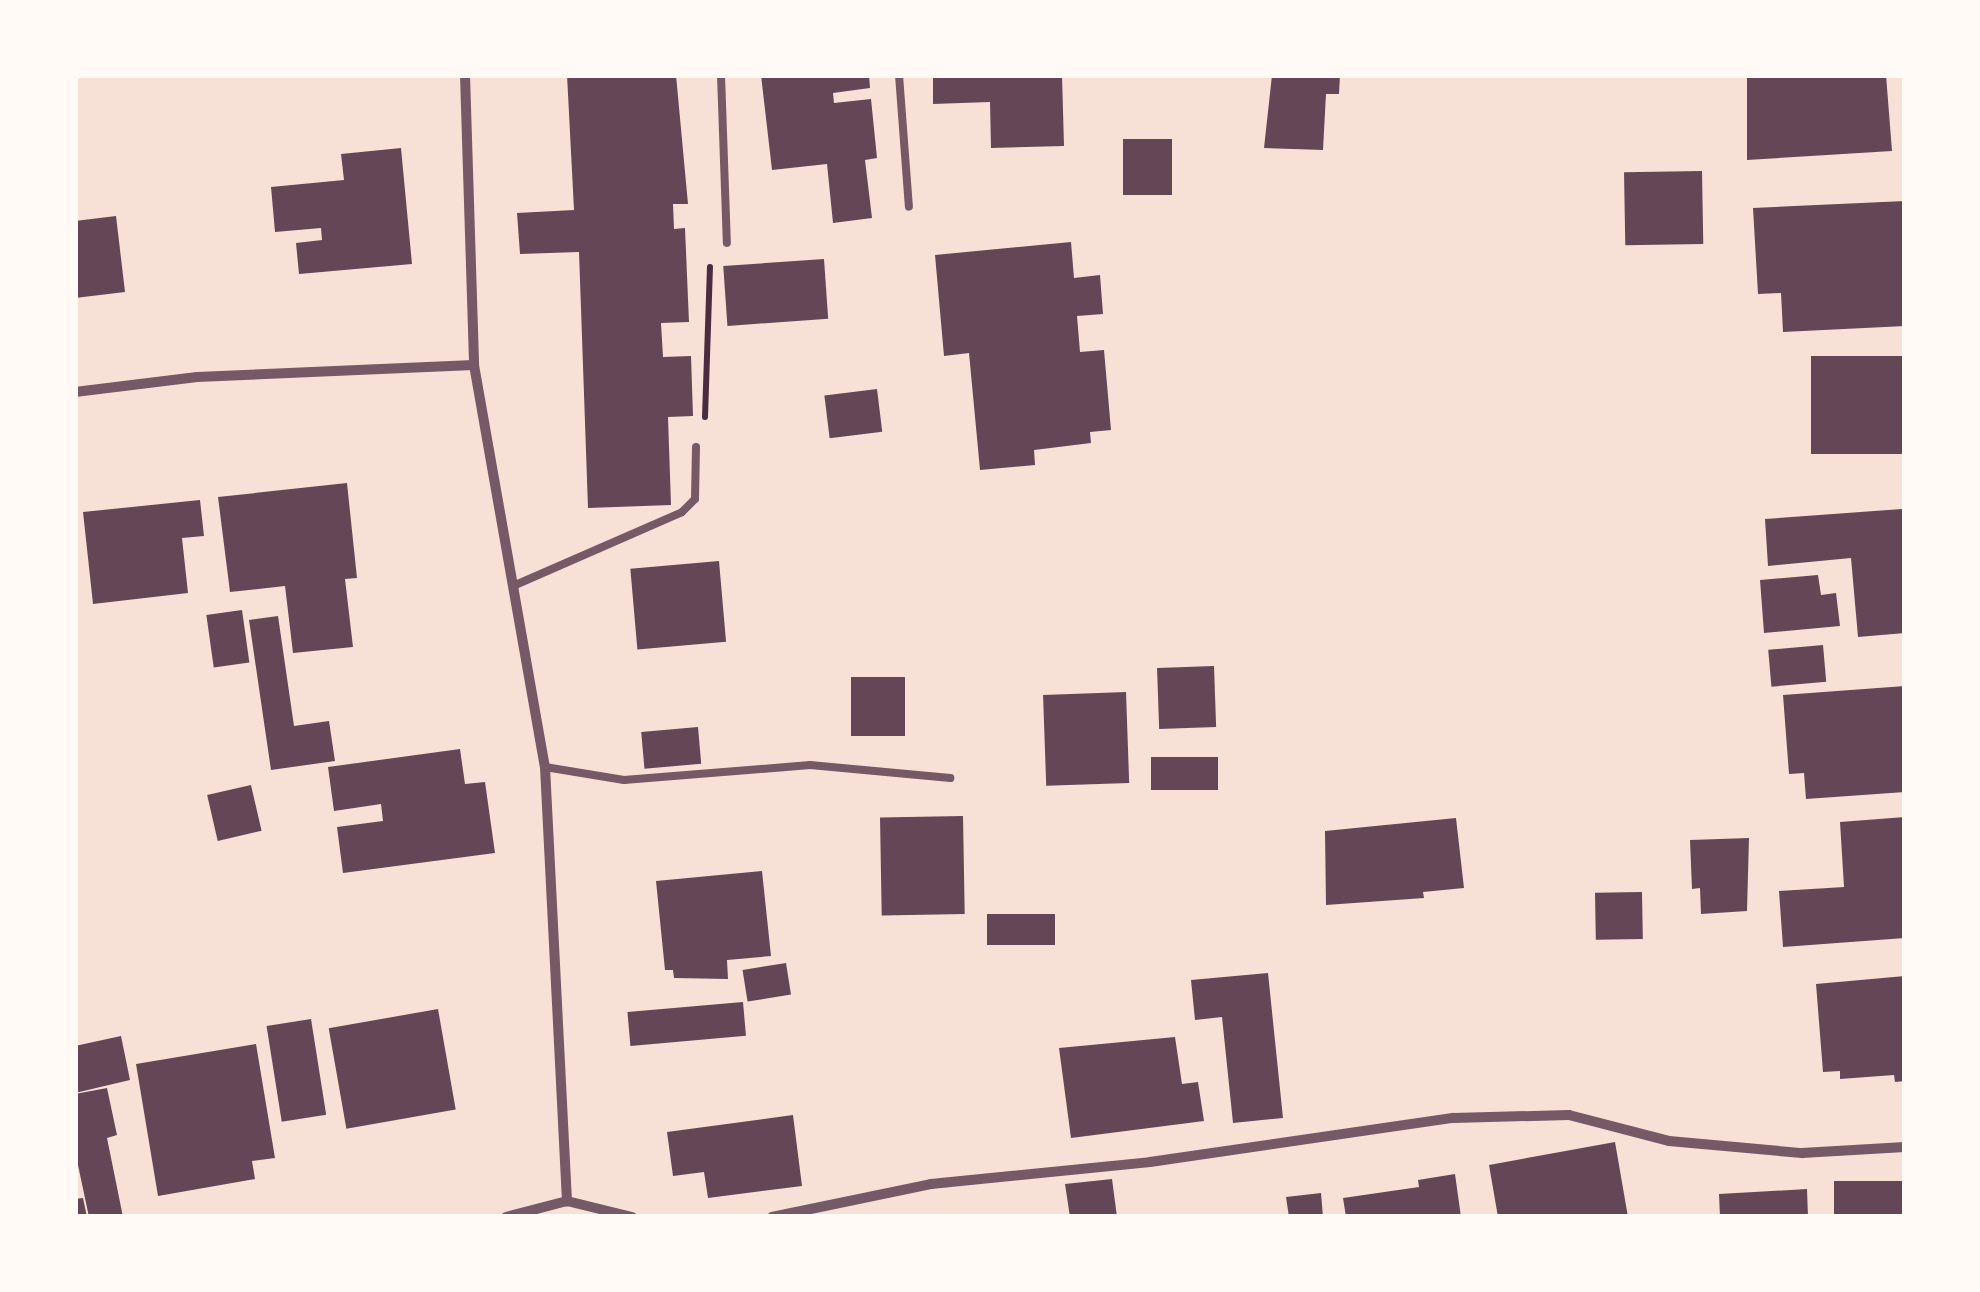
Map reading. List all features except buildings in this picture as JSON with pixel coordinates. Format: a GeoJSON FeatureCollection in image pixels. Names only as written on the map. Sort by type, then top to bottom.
{"type":"FeatureCollection","features":[{"type":"Feature","properties":{"kind":"street"},"geometry":{"type":"LineString","coordinates":[[466,75],[474,365],[545,766],[567,1202]]}},
{"type":"Feature","properties":{"kind":"street"},"geometry":{"type":"LineString","coordinates":[[75,392],[196,378],[474,365]]}},
{"type":"Feature","properties":{"kind":"street"},"geometry":{"type":"LineString","coordinates":[[772,1217],[930,1184],[1150,1162],[1453,1118],[1568,1115],[1669,1140],[1802,1152],[1905,1147]]}},
{"type":"Feature","properties":{"kind":"street"},"geometry":{"type":"LineString","coordinates":[[506,1217],[567,1202],[632,1217]]}},
{"type":"Feature","properties":{"kind":"lane"},"geometry":{"type":"LineString","coordinates":[[721,75],[727,242]]}},
{"type":"Feature","properties":{"kind":"lane"},"geometry":{"type":"LineString","coordinates":[[898,75],[909,207]]}},
{"type":"Feature","properties":{"kind":"lane"},"geometry":{"type":"LineString","coordinates":[[513,586],[682,512],[695,499],[696,447]]}},
{"type":"Feature","properties":{"kind":"lane"},"geometry":{"type":"LineString","coordinates":[[545,766],[624,780],[810,765],[950,778]]}},
{"type":"Feature","properties":{"kind":"path"},"geometry":{"type":"LineString","coordinates":[[696,447],[710,403],[707,270],[727,242]]}}]}
